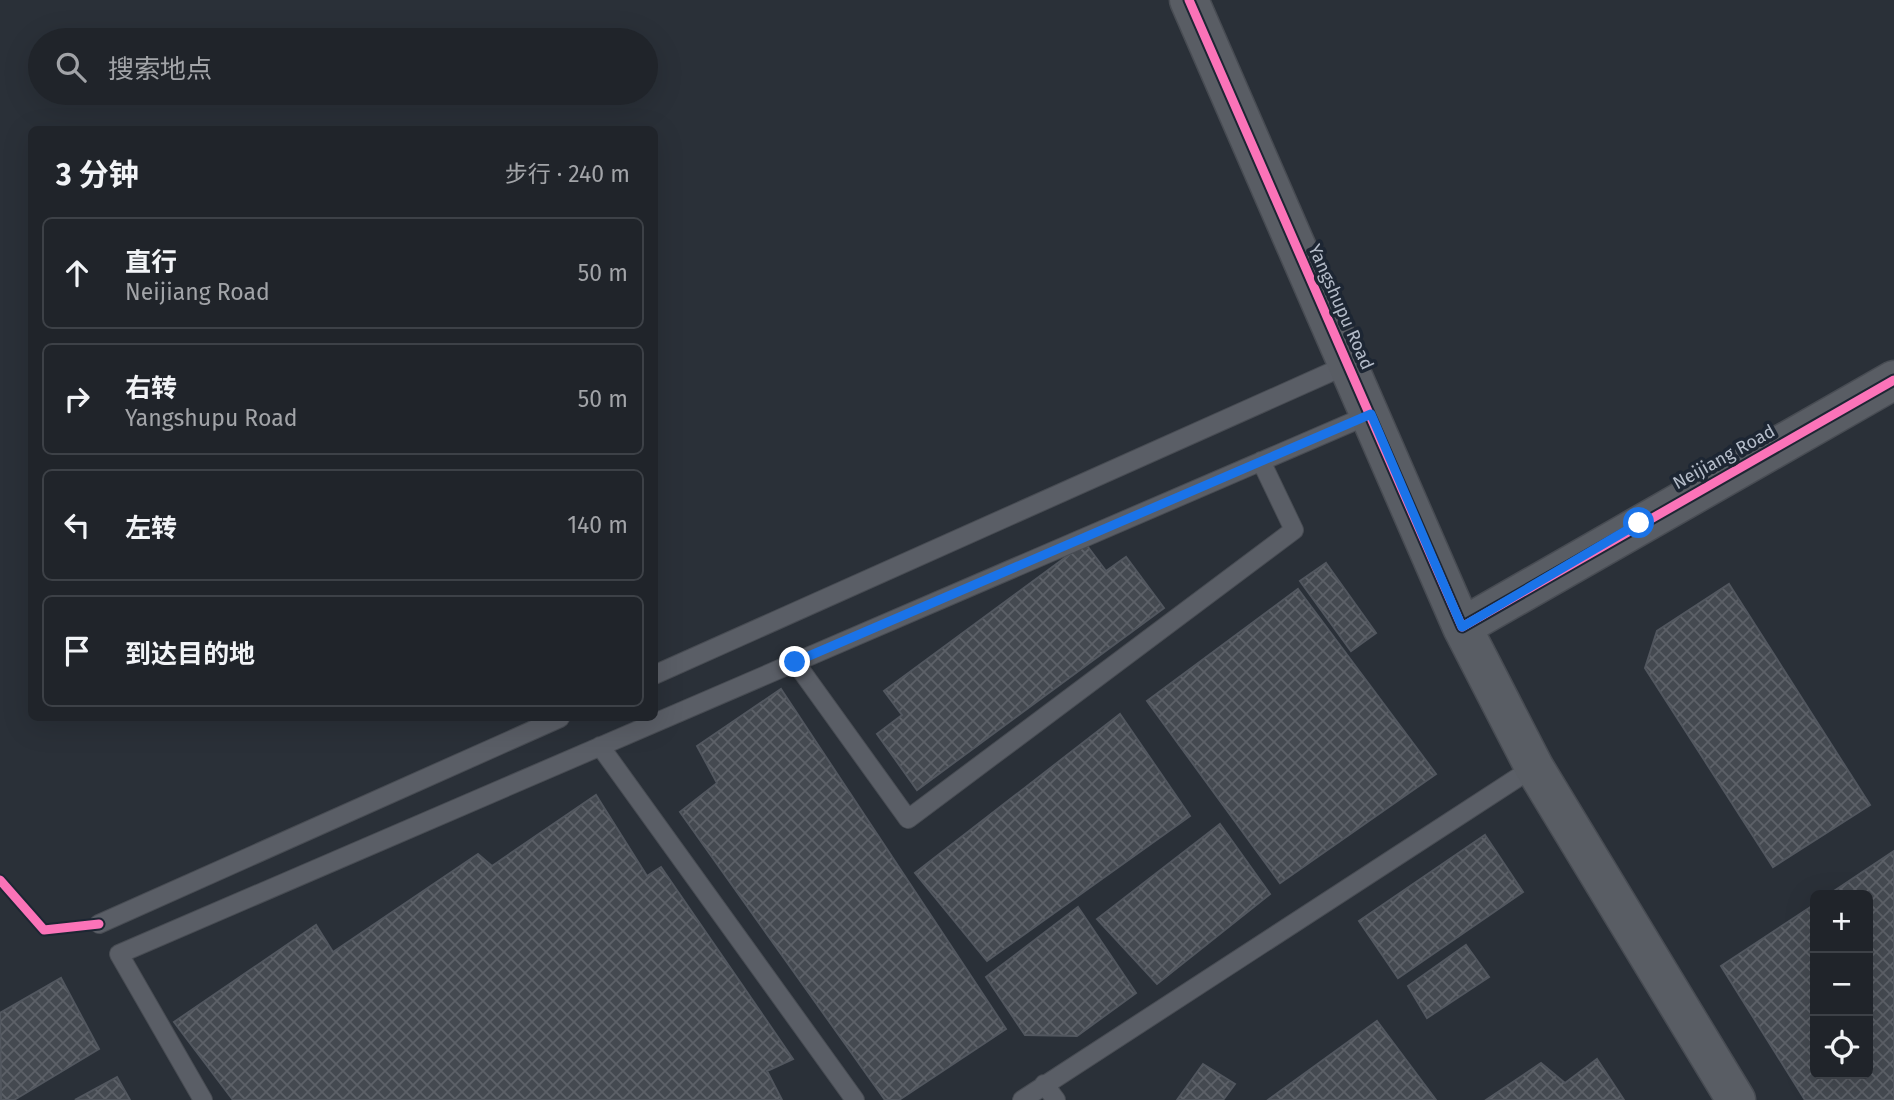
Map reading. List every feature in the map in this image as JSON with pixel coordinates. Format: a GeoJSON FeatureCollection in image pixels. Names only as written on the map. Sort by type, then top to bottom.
{"type":"FeatureCollection","features":[{"type":"Feature","properties":{"kind":"main road","name":"Yangshupu Road"},"geometry":{"type":"LineString","coordinates":[[1189,0],[1462,627],[1534,767],[1736,1100]]}},
{"type":"Feature","properties":{"kind":"main road","name":"Neijiang Road"},"geometry":{"type":"LineString","coordinates":[[1462,627],[1639,523],[1894,380]]}},
{"type":"Feature","properties":{"kind":"lane"},"geometry":{"type":"LineString","coordinates":[[658,673],[1349,364]]}},
{"type":"Feature","properties":{"kind":"lane"},"geometry":{"type":"LineString","coordinates":[[203,1100],[119,954],[1371,414]]}},
{"type":"Feature","properties":{"kind":"lane"},"geometry":{"type":"LineString","coordinates":[[795,662],[908,819],[1294,530],[1261,461]]}},
{"type":"Feature","properties":{"kind":"lane"},"geometry":{"type":"LineString","coordinates":[[99,924],[552,721]]}},
{"type":"Feature","properties":{"kind":"lane"},"geometry":{"type":"LineString","coordinates":[[600,746],[855,1100]]}},
{"type":"Feature","properties":{"kind":"lane"},"geometry":{"type":"LineString","coordinates":[[1022,1100],[1534,767]]}},
{"type":"Feature","properties":{"kind":"lane"},"geometry":{"type":"LineString","coordinates":[[1044,1084],[1056,1100]]}},
{"type":"Feature","properties":{"kind":"building"},"geometry":{"type":"Polygon","coordinates":[[[1085,543],[1106,571],[1126,557],[1164,608],[917,790],[877,734],[902,715],[884,691],[1085,543]]]}},
{"type":"Feature","properties":{"kind":"building"},"geometry":{"type":"Polygon","coordinates":[[[1326,563],[1376,633],[1351,651],[1300,581],[1326,563]]]}},
{"type":"Feature","properties":{"kind":"building"},"geometry":{"type":"Polygon","coordinates":[[[1729,584],[1870,805],[1773,867],[1645,668],[1657,631],[1729,584]]]}},
{"type":"Feature","properties":{"kind":"building"},"geometry":{"type":"Polygon","coordinates":[[[1298,589],[1436,774],[1280,883],[1147,701],[1298,589]]]}},
{"type":"Feature","properties":{"kind":"building"},"geometry":{"type":"Polygon","coordinates":[[[781,689],[1006,1029],[899,1100],[885,1100],[680,812],[717,783],[697,746],[781,689]]]}},
{"type":"Feature","properties":{"kind":"building"},"geometry":{"type":"Polygon","coordinates":[[[1120,714],[1190,816],[987,961],[915,873],[1120,714]]]}},
{"type":"Feature","properties":{"kind":"building"},"geometry":{"type":"Polygon","coordinates":[[[596,795],[647,876],[661,867],[793,1059],[767,1071],[782,1100],[233,1100],[174,1022],[316,925],[333,952],[478,854],[492,866],[596,795]]]}},
{"type":"Feature","properties":{"kind":"building"},"geometry":{"type":"Polygon","coordinates":[[[1220,824],[1270,894],[1157,984],[1097,919],[1220,824]]]}},
{"type":"Feature","properties":{"kind":"building"},"geometry":{"type":"Polygon","coordinates":[[[1485,835],[1523,892],[1398,978],[1359,921],[1485,835]]]}},
{"type":"Feature","properties":{"kind":"building"},"geometry":{"type":"Polygon","coordinates":[[[1894,851],[1894,1100],[1805,1100],[1721,966],[1810,907],[1810,1079],[1873,1079],[1873,890],[1836,890],[1894,851]]]}},
{"type":"Feature","properties":{"kind":"building"},"geometry":{"type":"Polygon","coordinates":[[[1078,907],[1136,993],[1077,1036],[1025,1035],[986,977],[1078,907]]]}},
{"type":"Feature","properties":{"kind":"building"},"geometry":{"type":"Polygon","coordinates":[[[1466,945],[1489,977],[1427,1018],[1408,986],[1466,945]]]}},
{"type":"Feature","properties":{"kind":"building"},"geometry":{"type":"Polygon","coordinates":[[[61,978],[99,1049],[14,1100],[1,1100],[0,1013],[61,978]]]}},
{"type":"Feature","properties":{"kind":"building"},"geometry":{"type":"Polygon","coordinates":[[[1377,1021],[1436,1100],[1268,1100],[1377,1021]]]}},
{"type":"Feature","properties":{"kind":"building"},"geometry":{"type":"Polygon","coordinates":[[[1597,1059],[1624,1100],[1486,1100],[1541,1063],[1565,1083],[1597,1059]]]}},
{"type":"Feature","properties":{"kind":"building"},"geometry":{"type":"Polygon","coordinates":[[[1203,1064],[1235,1084],[1223,1100],[1177,1100],[1203,1064]]]}},
{"type":"Feature","properties":{"kind":"building"},"geometry":{"type":"Polygon","coordinates":[[[117,1077],[130,1100],[75,1100],[117,1077]]]}},
{"type":"Feature","properties":{"kind":"cycle path"},"geometry":{"type":"LineString","coordinates":[[1189,0],[1462,627],[1894,380]]}},
{"type":"Feature","properties":{"kind":"cycle path"},"geometry":{"type":"LineString","coordinates":[[0,880],[44,930],[99,924]]}},
{"type":"Feature","properties":{"kind":"route"},"geometry":{"type":"LineString","coordinates":[[795,662],[1371,414],[1462,627],[1639,523]]}}]}
